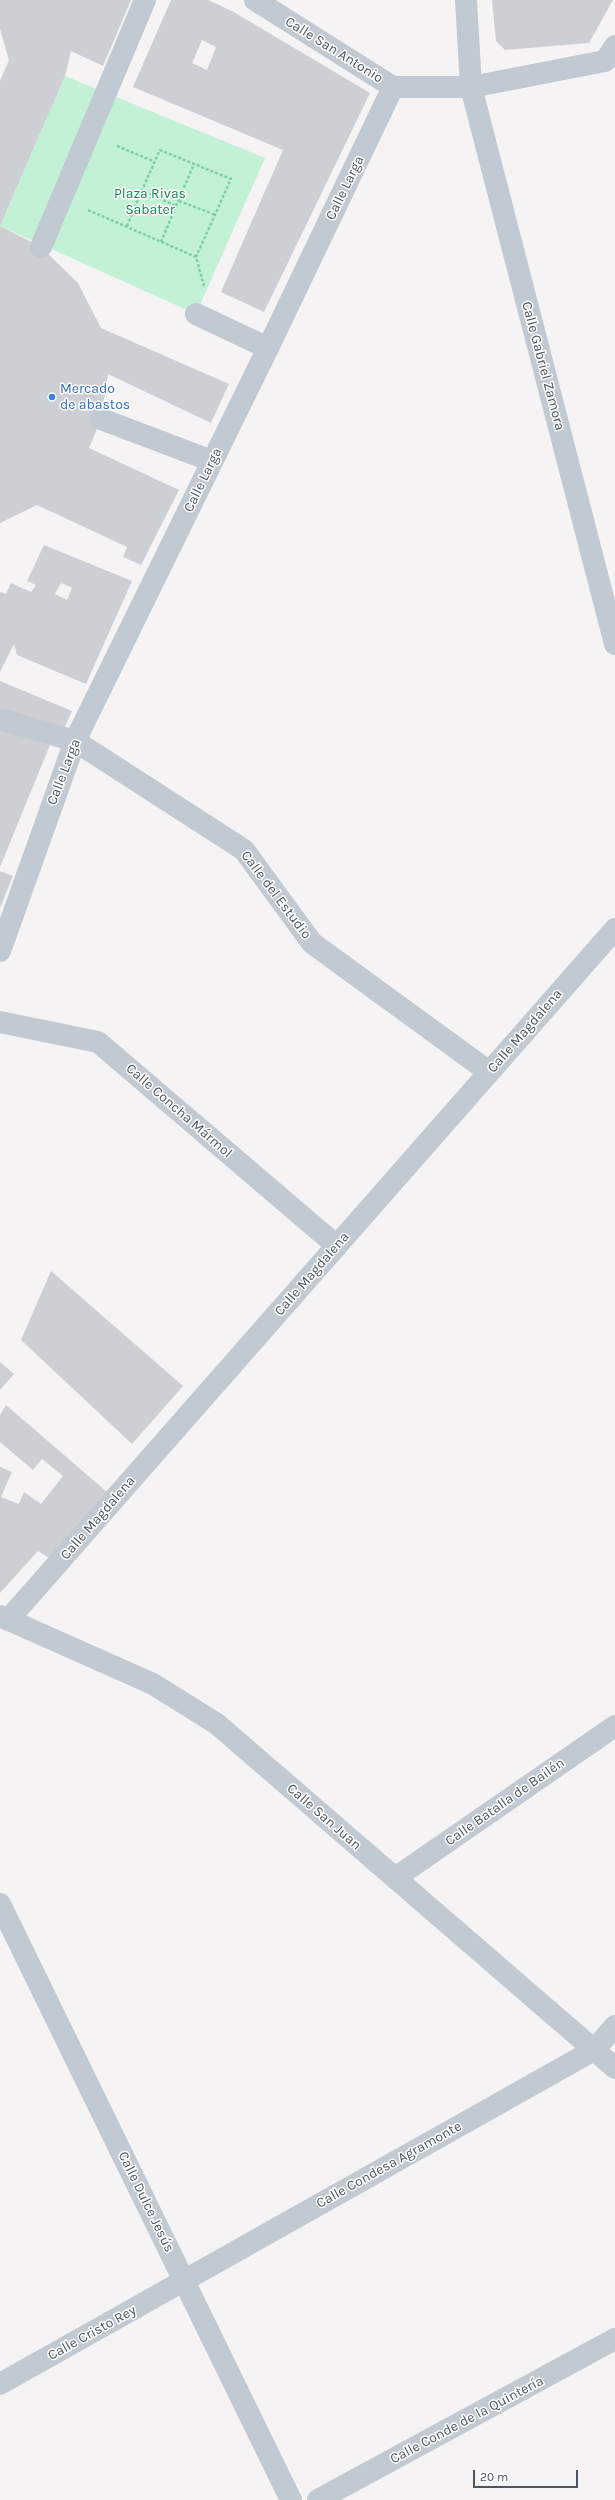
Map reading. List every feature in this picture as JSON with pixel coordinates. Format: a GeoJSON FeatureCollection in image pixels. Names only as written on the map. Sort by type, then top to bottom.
{"type":"FeatureCollection","features":[{"type":"Feature","properties":{"kind":"street"},"geometry":{"type":"LineString","coordinates":[[41,246],[145,0]]}},
{"type":"Feature","properties":{"kind":"street","name":"Calle San Antonio"},"geometry":{"type":"LineString","coordinates":[[255,0],[393,87]]}},
{"type":"Feature","properties":{"kind":"street","name":"Calle Gabriel Zamora"},"geometry":{"type":"LineString","coordinates":[[466,0],[471,88],[615,644]]}},
{"type":"Feature","properties":{"kind":"street"},"geometry":{"type":"LineString","coordinates":[[393,87],[471,88],[605,62],[615,46]]}},
{"type":"Feature","properties":{"kind":"street","name":"Calle Larga"},"geometry":{"type":"LineString","coordinates":[[0,951],[75,741],[268,348],[393,87]]}},
{"type":"Feature","properties":{"kind":"street"},"geometry":{"type":"LineString","coordinates":[[196,314],[268,348]]}},
{"type":"Feature","properties":{"kind":"street"},"geometry":{"type":"LineString","coordinates":[[101,419],[212,461]]}},
{"type":"Feature","properties":{"kind":"street","name":"Calle del Estudio"},"geometry":{"type":"LineString","coordinates":[[0,719],[75,741],[244,850],[312,943],[489,1072]]}},
{"type":"Feature","properties":{"kind":"street","name":"Calle Magdalena"},"geometry":{"type":"LineString","coordinates":[[4,1618],[337,1246],[615,929]]}},
{"type":"Feature","properties":{"kind":"street","name":"Calle Concha Mármol"},"geometry":{"type":"LineString","coordinates":[[0,1022],[98,1042],[337,1246]]}},
{"type":"Feature","properties":{"kind":"street","name":"Calle San Juan"},"geometry":{"type":"LineString","coordinates":[[4,1618],[153,1684],[217,1724],[615,2068]]}},
{"type":"Feature","properties":{"kind":"street","name":"Calle Batalla de Bailén"},"geometry":{"type":"LineString","coordinates":[[395,1878],[615,1726]]}},
{"type":"Feature","properties":{"kind":"street","name":"Calle Dulce Jesús"},"geometry":{"type":"LineString","coordinates":[[0,1904],[291,2500]]}},
{"type":"Feature","properties":{"kind":"street","name":"Calle Condesa Agramonte"},"geometry":{"type":"LineString","coordinates":[[184,2281],[594,2050],[615,2026]]}},
{"type":"Feature","properties":{"kind":"street","name":"Calle Cristo Rey"},"geometry":{"type":"LineString","coordinates":[[0,2384],[184,2281]]}},
{"type":"Feature","properties":{"kind":"street","name":"Calle Conde de la Quintería"},"geometry":{"type":"LineString","coordinates":[[318,2500],[615,2339]]}},
{"type":"Feature","properties":{"kind":"path"},"geometry":{"type":"LineString","coordinates":[[122,224],[196,257],[231,179],[160,150],[127,226]]}},
{"type":"Feature","properties":{"kind":"path"},"geometry":{"type":"LineString","coordinates":[[161,242],[194,164]]}},
{"type":"Feature","properties":{"kind":"path"},"geometry":{"type":"LineString","coordinates":[[142,190],[176,206]]}},
{"type":"Feature","properties":{"kind":"path"},"geometry":{"type":"LineString","coordinates":[[179,201],[216,215]]}},
{"type":"Feature","properties":{"kind":"green space","name":"Plaza Rivas Sabater"},"geometry":{"type":"Polygon","coordinates":[[[65,76],[265,158],[196,314],[0,226],[65,76]]]}},
{"type":"Feature","properties":{"kind":"building"},"geometry":{"type":"Polygon","coordinates":[[[0,0],[131,0],[103,66],[71,51],[65,76],[0,226],[0,81],[9,60],[0,29],[0,0]]]}},
{"type":"Feature","properties":{"kind":"building"},"geometry":{"type":"Polygon","coordinates":[[[171,0],[208,0],[232,11],[370,93],[264,312],[221,292],[283,150],[133,87],[171,0]],[[202,40],[192,63],[207,70],[216,47],[202,40]]]}},
{"type":"Feature","properties":{"kind":"building"},"geometry":{"type":"Polygon","coordinates":[[[492,0],[613,0],[589,43],[505,50],[496,41],[492,0]]]}},
{"type":"Feature","properties":{"kind":"building","name":"Mercado de abastos"},"geometry":{"type":"Polygon","coordinates":[[[0,226],[41,247],[78,283],[101,328],[229,384],[211,423],[108,374],[101,419],[89,448],[179,490],[141,565],[123,557],[127,547],[37,505],[0,523],[0,226]]]}},
{"type":"Feature","properties":{"kind":"building"},"geometry":{"type":"Polygon","coordinates":[[[44,545],[132,581],[86,684],[17,655],[14,644],[0,672],[0,592],[6,594],[11,583],[31,592],[36,585],[27,581],[44,545]],[[61,583],[55,594],[67,600],[72,588],[61,583]]]}},
{"type":"Feature","properties":{"kind":"building"},"geometry":{"type":"Polygon","coordinates":[[[0,681],[72,711],[62,733],[0,712],[0,681]]]}},
{"type":"Feature","properties":{"kind":"building"},"geometry":{"type":"Polygon","coordinates":[[[0,729],[50,745],[0,867],[0,729]]]}},
{"type":"Feature","properties":{"kind":"building"},"geometry":{"type":"Polygon","coordinates":[[[0,871],[13,876],[0,908],[0,871]]]}},
{"type":"Feature","properties":{"kind":"building"},"geometry":{"type":"Polygon","coordinates":[[[51,1271],[183,1386],[132,1444],[21,1340],[51,1271]]]}},
{"type":"Feature","properties":{"kind":"building"},"geometry":{"type":"Polygon","coordinates":[[[0,1362],[14,1374],[0,1390],[0,1362]]]}},
{"type":"Feature","properties":{"kind":"building"},"geometry":{"type":"Polygon","coordinates":[[[6,1405],[107,1492],[54,1561],[38,1551],[0,1593],[0,1467],[12,1472],[1,1497],[19,1504],[24,1492],[41,1504],[63,1476],[42,1459],[33,1470],[0,1442],[0,1415],[6,1405]]]}},
{"type":"Feature","properties":{"kind":"place","name":"Mercado de abastos"},"geometry":{"type":"Point","coordinates":[52,397]}}]}
